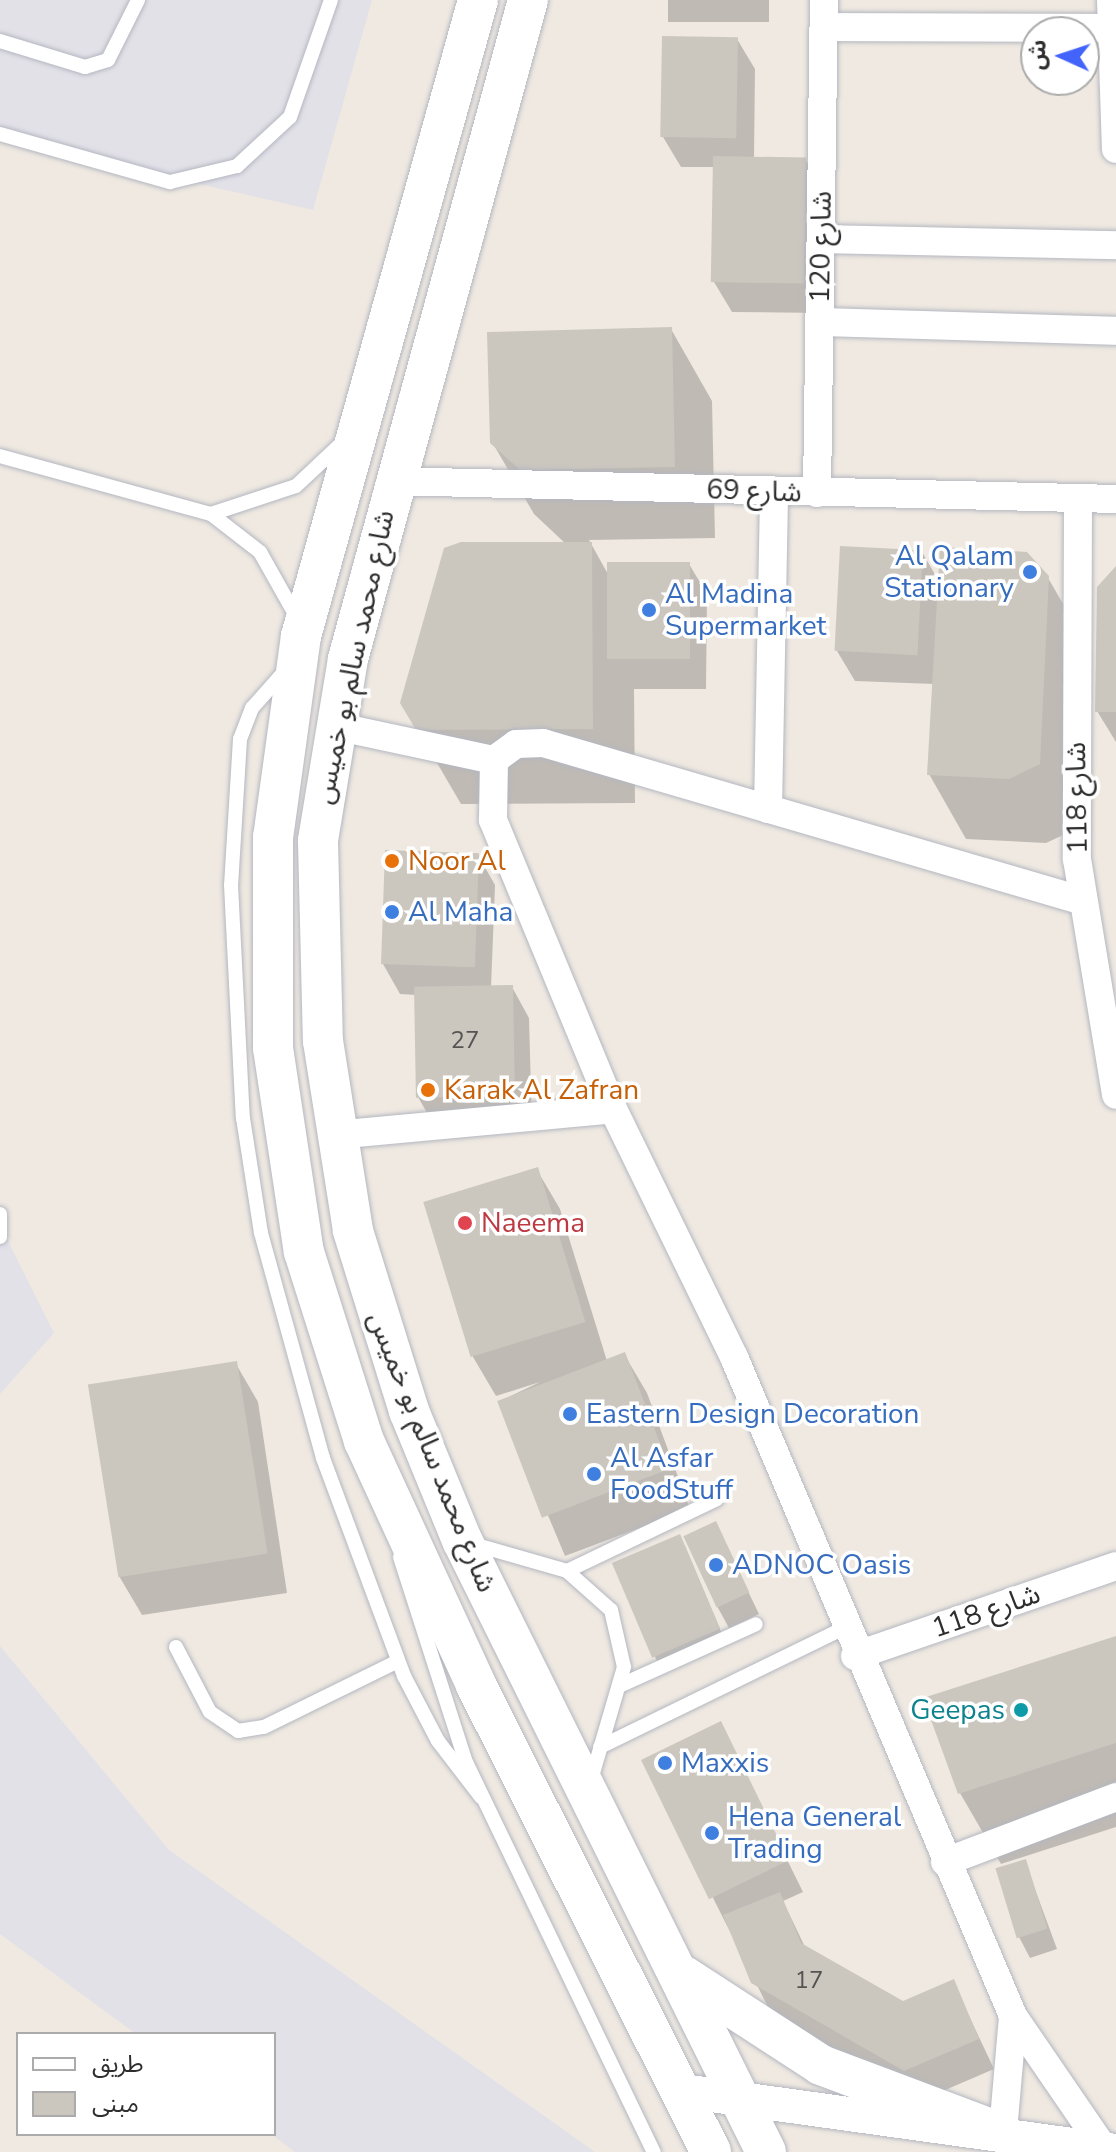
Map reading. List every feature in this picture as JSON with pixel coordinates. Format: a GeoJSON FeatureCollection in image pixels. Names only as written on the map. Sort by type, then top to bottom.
{"type":"FeatureCollection","features":[{"type":"Feature","properties":{"kind":"main road","name":"شارع محمد سالم بو خميس"},"geometry":{"type":"LineString","coordinates":[[478,0],[357,419],[299,646],[273,837],[275,1062],[315,1293],[393,1509],[683,2091],[716,2151]]}},
{"type":"Feature","properties":{"kind":"main road","name":"شارع محمد سالم بو خميس"},"geometry":{"type":"LineString","coordinates":[[528,0],[391,481],[335,726],[318,841],[316,944],[335,1135],[376,1323],[462,1540],[684,1976],[766,2152]]}},
{"type":"Feature","properties":{"kind":"main road"},"geometry":{"type":"LineString","coordinates":[[684,1976],[821,2065],[999,2130]]}},
{"type":"Feature","properties":{"kind":"street"},"geometry":{"type":"LineString","coordinates":[[824,13],[1113,18],[1116,149]]}},
{"type":"Feature","properties":{"kind":"street","name":"شارع 120"},"geometry":{"type":"LineString","coordinates":[[817,493],[824,13]]}},
{"type":"Feature","properties":{"kind":"street"},"geometry":{"type":"LineString","coordinates":[[821,239],[1116,245]]}},
{"type":"Feature","properties":{"kind":"street"},"geometry":{"type":"LineString","coordinates":[[820,322],[1116,331]]}},
{"type":"Feature","properties":{"kind":"street","name":"شارع 69"},"geometry":{"type":"LineString","coordinates":[[391,481],[1116,499]]}},
{"type":"Feature","properties":{"kind":"street"},"geometry":{"type":"LineString","coordinates":[[768,809],[774,491]]}},
{"type":"Feature","properties":{"kind":"street","name":"شارع 118"},"geometry":{"type":"LineString","coordinates":[[1078,498],[1080,900],[1116,1095]]}},
{"type":"Feature","properties":{"kind":"street"},"geometry":{"type":"LineString","coordinates":[[335,726],[494,760],[516,744],[543,743],[1080,900]]}},
{"type":"Feature","properties":{"kind":"street"},"geometry":{"type":"LineString","coordinates":[[494,760],[493,820],[613,1109],[734,1357],[855,1656],[1013,2016],[1110,2150]]}},
{"type":"Feature","properties":{"kind":"street"},"geometry":{"type":"LineString","coordinates":[[335,1135],[613,1109]]}},
{"type":"Feature","properties":{"kind":"street","name":"شارع 118"},"geometry":{"type":"LineString","coordinates":[[855,1656],[1116,1566]]}},
{"type":"Feature","properties":{"kind":"street"},"geometry":{"type":"LineString","coordinates":[[945,1862],[1116,1797]]}},
{"type":"Feature","properties":{"kind":"street"},"geometry":{"type":"LineString","coordinates":[[999,2130],[1013,2016]]}},
{"type":"Feature","properties":{"kind":"street"},"geometry":{"type":"LineString","coordinates":[[683,2091],[999,2130],[1110,2150]]}},
{"type":"Feature","properties":{"kind":"lane"},"geometry":{"type":"LineString","coordinates":[[0,41],[63,62],[96,64],[122,43],[138,0]]}},
{"type":"Feature","properties":{"kind":"lane"},"geometry":{"type":"LineString","coordinates":[[0,134],[170,182],[217,174],[267,145],[290,117],[331,0]]}},
{"type":"Feature","properties":{"kind":"lane"},"geometry":{"type":"LineString","coordinates":[[211,514],[296,486],[357,419]]}},
{"type":"Feature","properties":{"kind":"lane"},"geometry":{"type":"LineString","coordinates":[[0,456],[211,514],[260,552],[293,605],[299,646],[252,708],[237,758],[232,943],[243,1118],[288,1346],[398,1661],[438,1741],[481,1797]]}},
{"type":"Feature","properties":{"kind":"lane"},"geometry":{"type":"LineString","coordinates":[[0,1214],[0,1237]]}},
{"type":"Feature","properties":{"kind":"lane"},"geometry":{"type":"LineString","coordinates":[[567,1571],[717,1499]]}},
{"type":"Feature","properties":{"kind":"lane"},"geometry":{"type":"LineString","coordinates":[[393,1509],[409,1600],[481,1797],[654,2152]]}},
{"type":"Feature","properties":{"kind":"lane"},"geometry":{"type":"LineString","coordinates":[[462,1540],[567,1571],[611,1610],[624,1647],[619,1686],[588,1792]]}},
{"type":"Feature","properties":{"kind":"lane"},"geometry":{"type":"LineString","coordinates":[[619,1686],[756,1624]]}},
{"type":"Feature","properties":{"kind":"lane"},"geometry":{"type":"LineString","coordinates":[[600,1747],[844,1628]]}},
{"type":"Feature","properties":{"kind":"lane"},"geometry":{"type":"LineString","coordinates":[[176,1647],[210,1712],[238,1731],[264,1727],[398,1661]]}},
{"type":"Feature","properties":{"kind":"shaded area"},"geometry":{"type":"Polygon","coordinates":[[[0,0],[372,0],[313,210],[0,138],[0,0]]]}},
{"type":"Feature","properties":{"kind":"shaded area"},"geometry":{"type":"Polygon","coordinates":[[[0,1225],[54,1333],[0,1394],[0,1225]]]}},
{"type":"Feature","properties":{"kind":"shaded area"},"geometry":{"type":"Polygon","coordinates":[[[0,1646],[169,1850],[595,2152],[295,2152],[274,2136],[276,2032],[133,2032],[0,1934],[0,1646]]]}},
{"type":"Feature","properties":{"kind":"building"},"geometry":{"type":"Polygon","coordinates":[[[662,36],[738,37],[736,138],[660,137],[662,36]]]}},
{"type":"Feature","properties":{"kind":"building"},"geometry":{"type":"Polygon","coordinates":[[[713,156],[806,158],[804,284],[711,282],[713,156]]]}},
{"type":"Feature","properties":{"kind":"building"},"geometry":{"type":"Polygon","coordinates":[[[672,327],[675,467],[520,470],[490,443],[487,332],[672,327]]]}},
{"type":"Feature","properties":{"kind":"building"},"geometry":{"type":"Polygon","coordinates":[[[461,542],[592,542],[593,729],[416,730],[400,703],[444,548],[461,542]]]}},
{"type":"Feature","properties":{"kind":"building"},"geometry":{"type":"Polygon","coordinates":[[[840,546],[923,550],[917,655],[835,651],[840,546]]]}},
{"type":"Feature","properties":{"kind":"building"},"geometry":{"type":"Polygon","coordinates":[[[940,547],[1027,552],[1049,576],[1040,764],[1009,779],[927,775],[940,547]]]}},
{"type":"Feature","properties":{"kind":"building","name":"Al Madina Supermarket"},"geometry":{"type":"Polygon","coordinates":[[[607,562],[690,562],[690,659],[607,659],[607,562]]]}},
{"type":"Feature","properties":{"kind":"building"},"geometry":{"type":"Polygon","coordinates":[[[1116,566],[1116,712],[1095,712],[1097,587],[1116,566]]]}},
{"type":"Feature","properties":{"kind":"building"},"geometry":{"type":"Polygon","coordinates":[[[385,850],[479,853],[475,967],[381,964],[385,850]]]}},
{"type":"Feature","properties":{"kind":"building"},"geometry":{"type":"Polygon","coordinates":[[[513,985],[515,1096],[416,1098],[414,987],[513,985]]]}},
{"type":"Feature","properties":{"kind":"building"},"geometry":{"type":"Polygon","coordinates":[[[538,1167],[585,1322],[471,1357],[423,1202],[538,1167]]]}},
{"type":"Feature","properties":{"kind":"building"},"geometry":{"type":"Polygon","coordinates":[[[625,1352],[670,1469],[542,1518],[497,1401],[625,1352]]]}},
{"type":"Feature","properties":{"kind":"building"},"geometry":{"type":"Polygon","coordinates":[[[237,1361],[268,1554],[118,1577],[88,1385],[237,1361]]]}},
{"type":"Feature","properties":{"kind":"building","name":"ADNOC Oasis"},"geometry":{"type":"Polygon","coordinates":[[[716,1521],[749,1593],[717,1608],[683,1536],[716,1521]]]}},
{"type":"Feature","properties":{"kind":"building"},"geometry":{"type":"Polygon","coordinates":[[[680,1534],[720,1629],[652,1658],[612,1563],[680,1534]]]}},
{"type":"Feature","properties":{"kind":"building","name":"Geepas"},"geometry":{"type":"Polygon","coordinates":[[[1116,1636],[1116,1743],[958,1794],[923,1698],[1116,1636]]]}},
{"type":"Feature","properties":{"kind":"building"},"geometry":{"type":"Polygon","coordinates":[[[721,1721],[789,1860],[709,1899],[641,1760],[721,1721]]]}},
{"type":"Feature","properties":{"kind":"building"},"geometry":{"type":"Polygon","coordinates":[[[1026,1859],[1047,1929],[1017,1938],[995,1868],[1026,1859]]]}},
{"type":"Feature","properties":{"kind":"building"},"geometry":{"type":"Polygon","coordinates":[[[780,1892],[801,1943],[903,2001],[954,1979],[979,2039],[904,2071],[751,1983],[723,1915],[780,1892]]]}},
{"type":"Feature","properties":{"kind":"place","name":"Al Qalam Stationary"},"geometry":{"type":"Point","coordinates":[1030,572]}},
{"type":"Feature","properties":{"kind":"place","name":"Al Madina Supermarket"},"geometry":{"type":"Point","coordinates":[649,610]}},
{"type":"Feature","properties":{"kind":"place","name":"Noor Al"},"geometry":{"type":"Point","coordinates":[392,861]}},
{"type":"Feature","properties":{"kind":"place","name":"Al Maha"},"geometry":{"type":"Point","coordinates":[392,912]}},
{"type":"Feature","properties":{"kind":"place","name":"Karak Al Zafran"},"geometry":{"type":"Point","coordinates":[428,1090]}},
{"type":"Feature","properties":{"kind":"place","name":"Naeema"},"geometry":{"type":"Point","coordinates":[465,1223]}},
{"type":"Feature","properties":{"kind":"place","name":"Eastern Design Decoration"},"geometry":{"type":"Point","coordinates":[570,1414]}},
{"type":"Feature","properties":{"kind":"place","name":"Al Asfar FoodStuff"},"geometry":{"type":"Point","coordinates":[594,1474]}},
{"type":"Feature","properties":{"kind":"place","name":"ADNOC Oasis"},"geometry":{"type":"Point","coordinates":[716,1565]}},
{"type":"Feature","properties":{"kind":"place","name":"Geepas"},"geometry":{"type":"Point","coordinates":[1021,1710]}},
{"type":"Feature","properties":{"kind":"place","name":"Maxxis"},"geometry":{"type":"Point","coordinates":[665,1763]}},
{"type":"Feature","properties":{"kind":"place","name":"Hena General Trading"},"geometry":{"type":"Point","coordinates":[712,1833]}}]}
